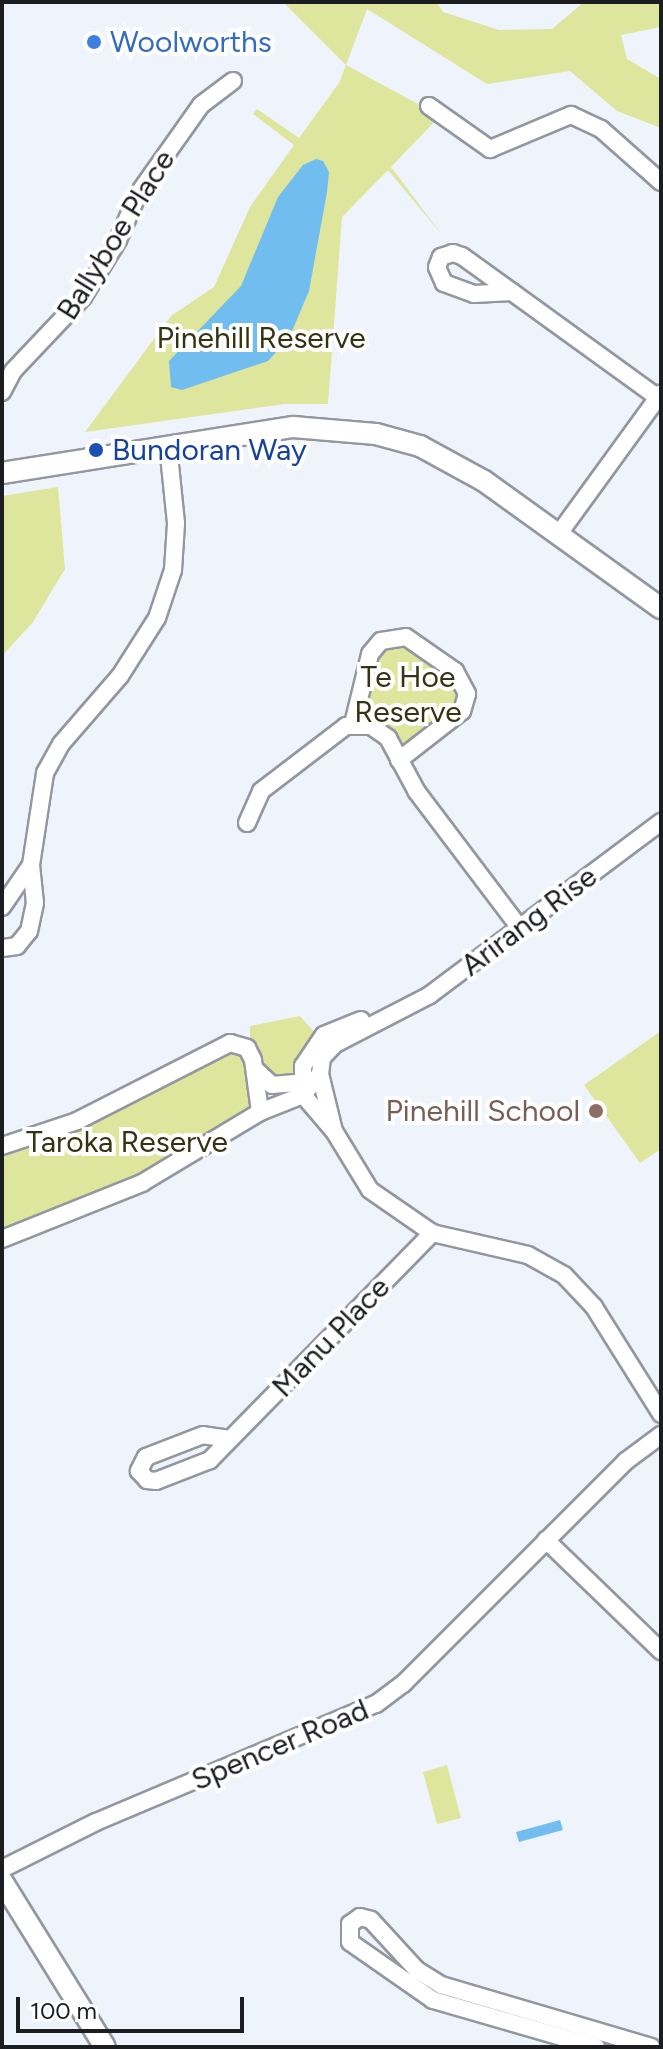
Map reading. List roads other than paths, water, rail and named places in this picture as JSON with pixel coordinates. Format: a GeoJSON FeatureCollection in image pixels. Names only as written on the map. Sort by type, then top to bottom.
{"type":"FeatureCollection","features":[{"type":"Feature","properties":{"kind":"main road"},"geometry":{"type":"LineString","coordinates":[[2,472],[293,427],[376,434],[420,446],[454,464],[661,608]]}},
{"type":"Feature","properties":{"kind":"main road"},"geometry":{"type":"LineString","coordinates":[[2,1881],[105,2047]]}},
{"type":"Feature","properties":{"kind":"street","name":"Ballyboe Place"},"geometry":{"type":"LineString","coordinates":[[2,392],[13,371],[83,297],[109,257],[138,194],[201,105],[233,81]]}},
{"type":"Feature","properties":{"kind":"street"},"geometry":{"type":"LineString","coordinates":[[429,106],[490,149],[571,115],[601,129],[661,182]]}},
{"type":"Feature","properties":{"kind":"street"},"geometry":{"type":"LineString","coordinates":[[512,292],[660,397],[558,535]]}},
{"type":"Feature","properties":{"kind":"street"},"geometry":{"type":"LineString","coordinates":[[2,948],[17,946],[29,931],[35,903],[31,865],[45,773],[61,744],[135,653],[157,618],[173,570],[176,523],[168,446]]}},
{"type":"Feature","properties":{"kind":"street"},"geometry":{"type":"LineString","coordinates":[[247,823],[261,791],[353,724],[370,654],[381,641],[406,637],[455,671],[467,694],[462,711],[399,760]]}},
{"type":"Feature","properties":{"kind":"street"},"geometry":{"type":"LineString","coordinates":[[353,724],[381,730],[417,792],[520,928]]}},
{"type":"Feature","properties":{"kind":"street","name":"Arirang Rise"},"geometry":{"type":"LineString","coordinates":[[312,1085],[307,1057],[324,1035],[369,1017],[392,1014],[430,995],[661,822]]}},
{"type":"Feature","properties":{"kind":"street"},"geometry":{"type":"LineString","coordinates":[[2,907],[31,865]]}},
{"type":"Feature","properties":{"kind":"street"},"geometry":{"type":"LineString","coordinates":[[2,1146],[77,1121],[222,1044],[247,1048],[255,1069],[260,1112]]}},
{"type":"Feature","properties":{"kind":"street"},"geometry":{"type":"LineString","coordinates":[[255,1069],[272,1085],[312,1085]]}},
{"type":"Feature","properties":{"kind":"street"},"geometry":{"type":"LineString","coordinates":[[2,1239],[142,1183],[260,1112],[312,1085]]}},
{"type":"Feature","properties":{"kind":"street"},"geometry":{"type":"LineString","coordinates":[[312,1085],[334,1131],[370,1190],[432,1233],[528,1255],[564,1275],[594,1307],[661,1414]]}},
{"type":"Feature","properties":{"kind":"street","name":"Manu Place"},"geometry":{"type":"LineString","coordinates":[[230,1439],[203,1435],[146,1457],[139,1471],[147,1480],[156,1481],[210,1460],[432,1233]]}},
{"type":"Feature","properties":{"kind":"street","name":"Spencer Road"},"geometry":{"type":"LineString","coordinates":[[2,1869],[96,1822],[376,1704],[403,1684],[626,1461],[661,1435]]}},
{"type":"Feature","properties":{"kind":"street"},"geometry":{"type":"LineString","coordinates":[[546,1540],[661,1651]]}},
{"type":"Feature","properties":{"kind":"street"},"geometry":{"type":"LineString","coordinates":[[596,2047],[433,2000],[350,1942],[350,1924],[360,1917],[371,1920],[417,1970],[441,1985],[651,2047]]}},
{"type":"Feature","properties":{"kind":"water"},"geometry":{"type":"Polygon","coordinates":[[[316,159],[323,161],[329,172],[327,192],[309,291],[289,338],[268,361],[182,390],[171,387],[169,361],[241,286],[278,197],[303,165],[316,159]]]}},
{"type":"Feature","properties":{"kind":"water"},"geometry":{"type":"Polygon","coordinates":[[[560,1820],[563,1830],[519,1842],[516,1832],[560,1820]]]}},
{"type":"Feature","properties":{"kind":"place","name":"Woolworths"},"geometry":{"type":"Point","coordinates":[94,42]}},
{"type":"Feature","properties":{"kind":"place","name":"Bundoran Way"},"geometry":{"type":"Point","coordinates":[96,450]}},
{"type":"Feature","properties":{"kind":"place","name":"Pinehill School"},"geometry":{"type":"Point","coordinates":[596,1111]}},
{"type":"Feature","properties":{"kind":"park label","name":"Pinehill Reserve"},"geometry":{"type":"Point","coordinates":[261,338]}},
{"type":"Feature","properties":{"kind":"park label","name":"Te Hoe Reserve"},"geometry":{"type":"Point","coordinates":[408,694]}},
{"type":"Feature","properties":{"kind":"park label","name":"Taroka Reserve"},"geometry":{"type":"Point","coordinates":[127,1142]}}]}
